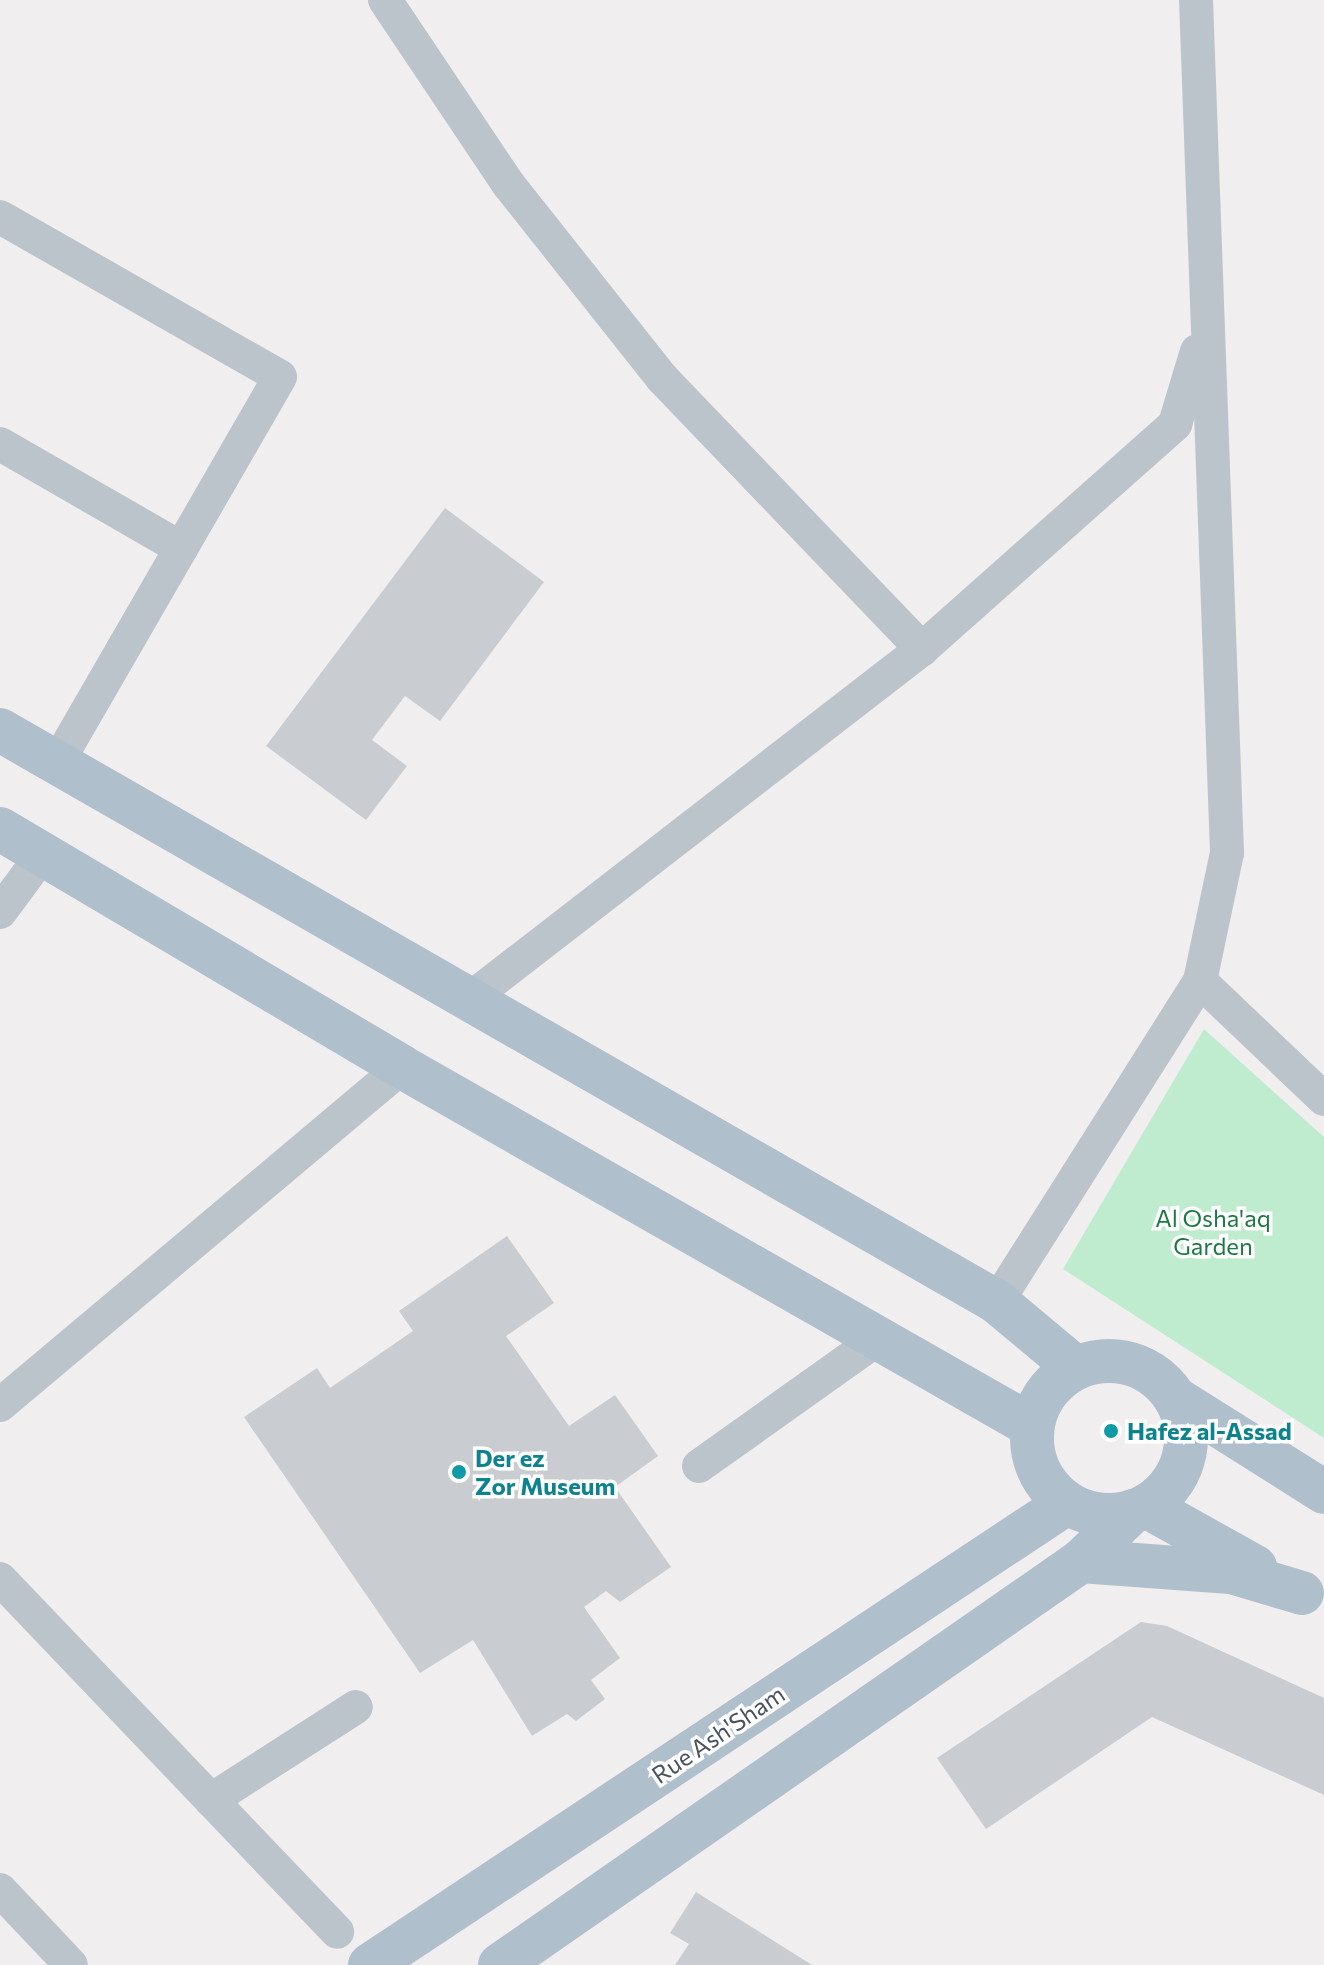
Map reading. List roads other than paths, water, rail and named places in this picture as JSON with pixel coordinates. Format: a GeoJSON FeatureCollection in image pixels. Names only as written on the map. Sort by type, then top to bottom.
{"type":"FeatureCollection","features":[{"type":"Feature","properties":{"kind":"main road"},"geometry":{"type":"LineString","coordinates":[[0,730],[997,1302],[1076,1368]]}},
{"type":"Feature","properties":{"kind":"main road"},"geometry":{"type":"LineString","coordinates":[[0,829],[402,1067],[1032,1426]]}},
{"type":"Feature","properties":{"kind":"main road"},"geometry":{"type":"LineString","coordinates":[[1313,1599],[1140,1508],[1088,1512],[1067,1503],[1038,1470],[1032,1426],[1055,1382],[1076,1368],[1098,1361],[1131,1365],[1161,1380],[1175,1398],[1324,1492]]}},
{"type":"Feature","properties":{"kind":"main road"},"geometry":{"type":"LineString","coordinates":[[500,1965],[1081,1561],[1180,1470],[1186,1446],[1175,1398]]}},
{"type":"Feature","properties":{"kind":"main road","name":"Rue Ash'Sham"},"geometry":{"type":"LineString","coordinates":[[370,1965],[1067,1503]]}},
{"type":"Feature","properties":{"kind":"main road"},"geometry":{"type":"LineString","coordinates":[[1081,1561],[1231,1572],[1313,1599]]}},
{"type":"Feature","properties":{"kind":"street"},"geometry":{"type":"LineString","coordinates":[[385,0],[509,185],[662,378],[922,649]]}},
{"type":"Feature","properties":{"kind":"street"},"geometry":{"type":"LineString","coordinates":[[997,1302],[1200,981],[1227,853],[1205,324],[1196,0]]}},
{"type":"Feature","properties":{"kind":"street"},"geometry":{"type":"LineString","coordinates":[[0,217],[280,377],[57,764]]}},
{"type":"Feature","properties":{"kind":"street"},"geometry":{"type":"LineString","coordinates":[[471,998],[922,649],[1175,424],[1205,324]]}},
{"type":"Feature","properties":{"kind":"street"},"geometry":{"type":"LineString","coordinates":[[0,444],[181,548]]}},
{"type":"Feature","properties":{"kind":"street"},"geometry":{"type":"LineString","coordinates":[[0,912],[43,854]]}},
{"type":"Feature","properties":{"kind":"street"},"geometry":{"type":"LineString","coordinates":[[1200,981],[1324,1099]]}},
{"type":"Feature","properties":{"kind":"street"},"geometry":{"type":"LineString","coordinates":[[0,1405],[402,1067]]}},
{"type":"Feature","properties":{"kind":"street"},"geometry":{"type":"LineString","coordinates":[[699,1466],[879,1338]]}},
{"type":"Feature","properties":{"kind":"street"},"geometry":{"type":"LineString","coordinates":[[0,1579],[337,1932]]}},
{"type":"Feature","properties":{"kind":"street"},"geometry":{"type":"LineString","coordinates":[[211,1800],[356,1707]]}},
{"type":"Feature","properties":{"kind":"street"},"geometry":{"type":"LineString","coordinates":[[0,1890],[71,1965]]}},
{"type":"Feature","properties":{"kind":"place","name":"Hafez al-Assad"},"geometry":{"type":"Point","coordinates":[1111,1431]}},
{"type":"Feature","properties":{"kind":"place","name":"Der ez Zor Museum"},"geometry":{"type":"Point","coordinates":[459,1472]}},
{"type":"Feature","properties":{"kind":"park label","name":"Al Osha'aq Garden"},"geometry":{"type":"Point","coordinates":[1213,1232]}}]}
